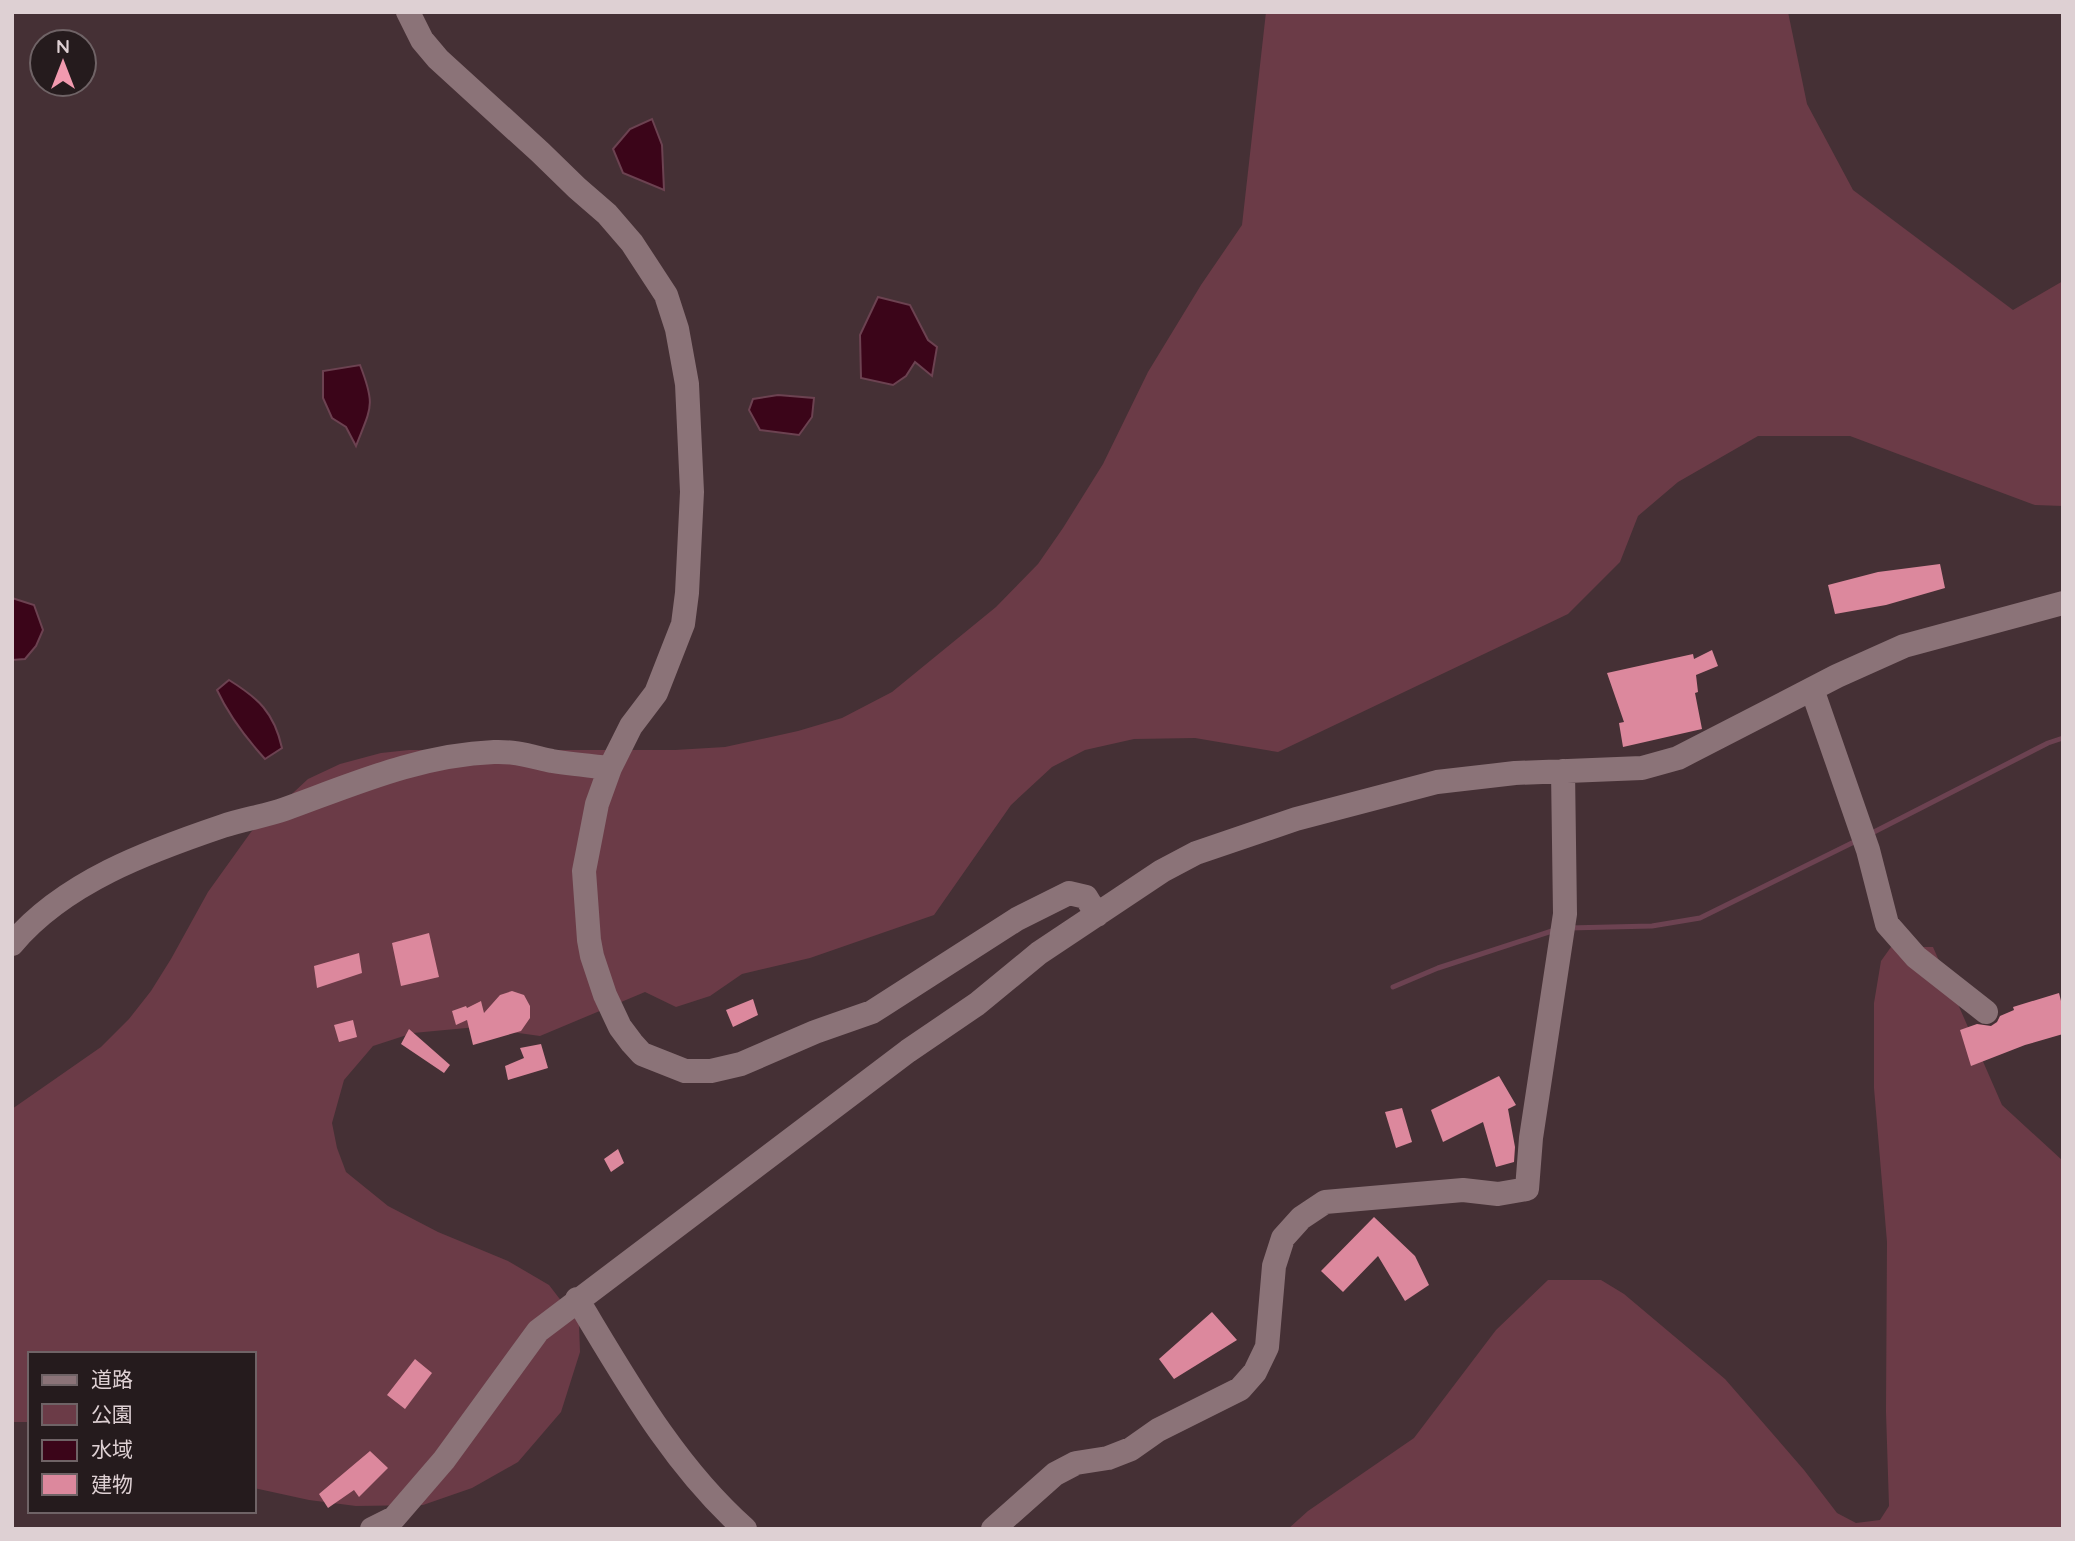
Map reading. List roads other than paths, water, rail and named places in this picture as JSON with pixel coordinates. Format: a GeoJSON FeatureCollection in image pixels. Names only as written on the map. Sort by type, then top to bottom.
{"type":"FeatureCollection","features":[{"type":"Feature","properties":{"kind":"street"},"geometry":{"type":"LineString","coordinates":[[408,12],[422,40],[438,59],[607,214],[632,243],[666,295],[677,329],[687,384],[692,492],[688,593],[683,624],[656,693],[631,726],[610,768],[597,804],[584,871],[592,956],[605,995],[620,1027],[632,1043],[642,1054],[685,1072],[741,1063],[872,1012],[1017,919],[1069,893],[1086,897],[1097,915]]}},
{"type":"Feature","properties":{"kind":"street"},"geometry":{"type":"LineString","coordinates":[[372,1529],[394,1518],[444,1460],[538,1331],[908,1051],[977,1004],[1040,953],[1162,871],[1196,853],[1296,819],[1437,782],[1515,773],[1642,768],[1678,758],[1812,689],[1904,646],[2063,603]]}},
{"type":"Feature","properties":{"kind":"street"},"geometry":{"type":"LineString","coordinates":[[1812,689],[1860,824],[1887,924],[1916,957],[1986,1012]]}},
{"type":"Feature","properties":{"kind":"street"},"geometry":{"type":"LineString","coordinates":[[12,944],[42,914],[75,890],[107,873],[223,826],[284,809],[393,769],[496,752],[534,755],[610,768]]}},
{"type":"Feature","properties":{"kind":"street"},"geometry":{"type":"LineString","coordinates":[[993,1529],[1055,1474],[1076,1463],[1108,1458],[1131,1449],[1158,1430],[1240,1389],[1255,1372],[1267,1347],[1274,1266],[1283,1238],[1301,1218],[1325,1202],[1463,1190],[1499,1194],[1527,1189],[1531,1138],[1565,914],[1563,771]]}},
{"type":"Feature","properties":{"kind":"street"},"geometry":{"type":"LineString","coordinates":[[577,1299],[653,1425],[720,1505],[745,1529]]}},
{"type":"Feature","properties":{"kind":"water"},"geometry":{"type":"Polygon","coordinates":[[[652,119],[662,145],[664,190],[623,173],[613,149],[630,129],[652,119]]]}},
{"type":"Feature","properties":{"kind":"water"},"geometry":{"type":"Polygon","coordinates":[[[878,297],[910,305],[928,340],[937,347],[932,376],[915,362],[906,376],[893,385],[861,378],[860,335],[878,297]]]}},
{"type":"Feature","properties":{"kind":"water"},"geometry":{"type":"Polygon","coordinates":[[[360,365],[370,406],[356,446],[346,427],[332,418],[323,398],[323,371],[360,365]]]}},
{"type":"Feature","properties":{"kind":"water"},"geometry":{"type":"Polygon","coordinates":[[[778,395],[814,398],[812,417],[799,435],[760,430],[749,410],[753,399],[778,395]]]}},
{"type":"Feature","properties":{"kind":"water"},"geometry":{"type":"Polygon","coordinates":[[[12,598],[34,605],[43,630],[36,646],[25,659],[12,660],[12,598]]]}},
{"type":"Feature","properties":{"kind":"water"},"geometry":{"type":"Polygon","coordinates":[[[229,680],[263,707],[279,735],[282,748],[265,759],[238,726],[217,690],[229,680]]]}},
{"type":"Feature","properties":{"kind":"waterway"},"geometry":{"type":"LineString","coordinates":[[1870,834],[2048,743],[2063,738]]}},
{"type":"Feature","properties":{"kind":"waterway"},"geometry":{"type":"LineString","coordinates":[[1568,928],[1652,926],[1700,918],[1858,840]]}},
{"type":"Feature","properties":{"kind":"waterway"},"geometry":{"type":"LineString","coordinates":[[1393,987],[1438,968],[1555,930]]}}]}
